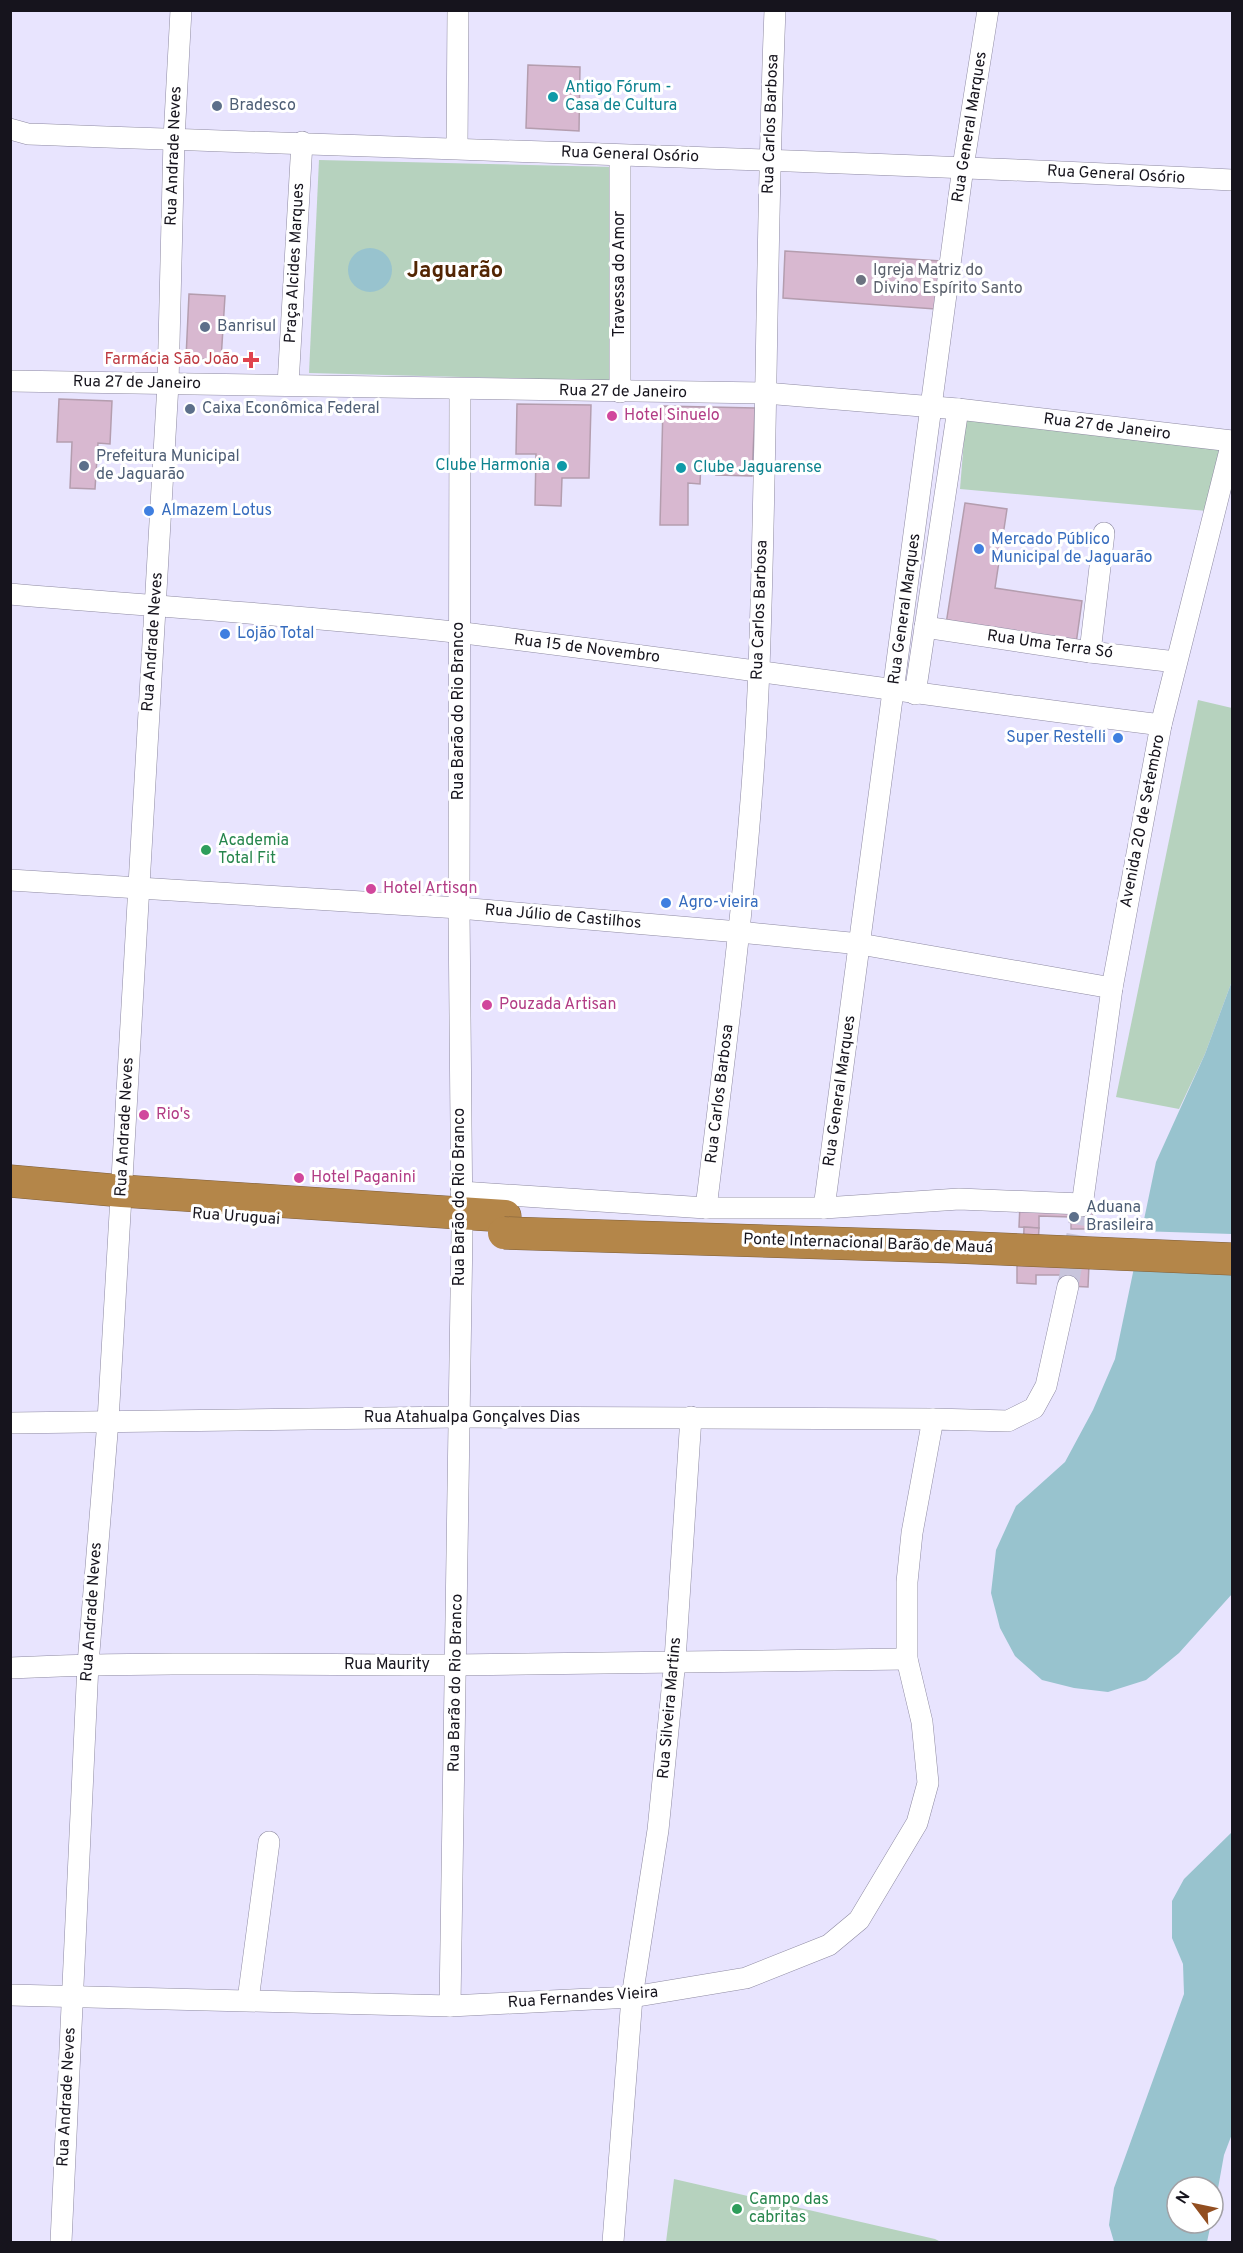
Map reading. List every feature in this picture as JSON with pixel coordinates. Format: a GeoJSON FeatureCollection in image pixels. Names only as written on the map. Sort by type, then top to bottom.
{"type":"FeatureCollection","features":[{"type":"Feature","properties":{"kind":"highway","name":"Rua Uruguai"},"geometry":{"type":"LineString","coordinates":[[10,1181],[121,1201]]}},
{"type":"Feature","properties":{"kind":"highway","name":"Rua Uruguai"},"geometry":{"type":"LineString","coordinates":[[10,1200],[121,1201],[462,1212],[504,1224]]}},
{"type":"Feature","properties":{"kind":"highway","name":"Ponte Internacional Barão de Mauá"},"geometry":{"type":"LineString","coordinates":[[504,1224],[1233,1246]]}},
{"type":"Feature","properties":{"kind":"highway","name":"Ponte Internacional Barão de Mauá"},"geometry":{"type":"LineString","coordinates":[[504,1224],[1233,1259]]}},
{"type":"Feature","properties":{"kind":"street","name":"Rua Andrade Neves"},"geometry":{"type":"LineString","coordinates":[[61,2242],[88,1664],[108,1421],[168,384],[174,139],[181,10]]}},
{"type":"Feature","properties":{"kind":"street"},"geometry":{"type":"LineString","coordinates":[[457,148],[458,10]]}},
{"type":"Feature","properties":{"kind":"street","name":"Rua Carlos Barbosa"},"geometry":{"type":"LineString","coordinates":[[706,1208],[739,932],[759,670],[769,158],[775,10]]}},
{"type":"Feature","properties":{"kind":"street","name":"Rua General Marques"},"geometry":{"type":"LineString","coordinates":[[824,1208],[933,407],[963,167],[988,10]]}},
{"type":"Feature","properties":{"kind":"street","name":"Rua General Osório"},"geometry":{"type":"LineString","coordinates":[[16,134],[302,142],[620,156],[769,158],[1233,180]]}},
{"type":"Feature","properties":{"kind":"street","name":"Praça Alcides Marques"},"geometry":{"type":"LineString","coordinates":[[288,385],[302,142]]}},
{"type":"Feature","properties":{"kind":"street","name":"Travessa do Amor"},"geometry":{"type":"LineString","coordinates":[[620,156],[620,392]]}},
{"type":"Feature","properties":{"kind":"street","name":"Rua 27 de Janeiro"},"geometry":{"type":"LineString","coordinates":[[10,381],[765,393],[958,409],[1233,441]]}},
{"type":"Feature","properties":{"kind":"street","name":"Rua Barão do Rio Branco"},"geometry":{"type":"LineString","coordinates":[[450,2006],[457,1665],[462,1212],[459,908],[460,389]]}},
{"type":"Feature","properties":{"kind":"street"},"geometry":{"type":"LineString","coordinates":[[915,694],[958,409]]}},
{"type":"Feature","properties":{"kind":"street","name":"Avenida 20 de Setembro"},"geometry":{"type":"LineString","coordinates":[[824,1208],[959,1199],[1082,1205],[1112,988],[1161,725],[1233,441]]}},
{"type":"Feature","properties":{"kind":"street"},"geometry":{"type":"LineString","coordinates":[[1090,652],[1104,533]]}},
{"type":"Feature","properties":{"kind":"street","name":"Rua 15 de Novembro"},"geometry":{"type":"LineString","coordinates":[[10,594],[459,633],[759,670],[915,694],[1161,725]]}},
{"type":"Feature","properties":{"kind":"street","name":"Rua Uma Terra Só"},"geometry":{"type":"LineString","coordinates":[[925,627],[1090,652],[1176,662]]}},
{"type":"Feature","properties":{"kind":"street","name":"Rua Júlio de Castilhos"},"geometry":{"type":"LineString","coordinates":[[10,880],[459,908],[739,932],[860,944],[1112,988]]}},
{"type":"Feature","properties":{"kind":"street"},"geometry":{"type":"LineString","coordinates":[[462,1212],[824,1208]]}},
{"type":"Feature","properties":{"kind":"street","name":"Rua Atahualpa Gonçalves Dias"},"geometry":{"type":"LineString","coordinates":[[10,1423],[458,1417],[1008,1420],[1034,1408],[1046,1386],[1068,1286]]}},
{"type":"Feature","properties":{"kind":"street","name":"Rua Silveira Martins"},"geometry":{"type":"LineString","coordinates":[[613,2242],[632,1997],[658,1830],[675,1660],[691,1418]]}},
{"type":"Feature","properties":{"kind":"street","name":"Rua Fernandes Vieira"},"geometry":{"type":"LineString","coordinates":[[10,1995],[450,2006],[632,1997],[746,1978],[829,1945],[859,1920],[917,1823],[928,1783],[922,1722],[907,1659],[907,1582],[912,1533],[933,1419]]}},
{"type":"Feature","properties":{"kind":"street","name":"Rua Maurity"},"geometry":{"type":"LineString","coordinates":[[10,1668],[88,1664],[457,1665],[675,1660],[907,1659]]}},
{"type":"Feature","properties":{"kind":"street"},"geometry":{"type":"LineString","coordinates":[[248,2000],[269,1842]]}},
{"type":"Feature","properties":{"kind":"shaded area"},"geometry":{"type":"Polygon","coordinates":[[[319,160],[615,167],[612,381],[309,373],[319,160]]]}},
{"type":"Feature","properties":{"kind":"shaded area"},"geometry":{"type":"Polygon","coordinates":[[[370,248],[386,254],[392,270],[386,286],[370,292],[354,286],[348,270],[354,254],[370,248]]]}},
{"type":"Feature","properties":{"kind":"shaded area"},"geometry":{"type":"Polygon","coordinates":[[[966,415],[1226,443],[1207,511],[960,489],[966,415]]]}},
{"type":"Feature","properties":{"kind":"shaded area"},"geometry":{"type":"Polygon","coordinates":[[[1198,700],[1232,708],[1232,981],[1205,1054],[1179,1109],[1116,1097],[1198,700]]]}},
{"type":"Feature","properties":{"kind":"shaded area"},"geometry":{"type":"Polygon","coordinates":[[[1232,981],[1232,1594],[1179,1653],[1146,1680],[1108,1692],[1074,1688],[1042,1680],[1015,1656],[1000,1628],[991,1593],[996,1550],[1016,1506],[1065,1462],[1093,1410],[1115,1359],[1156,1162],[1205,1054],[1232,981]]]}},
{"type":"Feature","properties":{"kind":"shaded area"},"geometry":{"type":"Polygon","coordinates":[[[1232,1832],[1232,2134],[1224,2155],[1220,2175],[1165,2175],[1165,2235],[1208,2235],[1207,2242],[1114,2242],[1109,2225],[1114,2188],[1184,1994],[1183,1964],[1172,1938],[1172,1901],[1184,1879],[1232,1832]]]}},
{"type":"Feature","properties":{"kind":"shaded area","name":"Campo das cabritas"},"geometry":{"type":"Polygon","coordinates":[[[674,2179],[935,2239],[941,2242],[666,2242],[674,2179]]]}},
{"type":"Feature","properties":{"kind":"pier"},"geometry":{"type":"Polygon","coordinates":[[[1138,1231],[1232,1234],[1232,1269],[1132,1266],[1138,1231]]]}},
{"type":"Feature","properties":{"kind":"building","name":"Antigo Fórum - Casa de Cultura"},"geometry":{"type":"Polygon","coordinates":[[[528,65],[580,67],[579,131],[526,128],[528,65]]]}},
{"type":"Feature","properties":{"kind":"building","name":"Igreja Matriz do Divino Espírito Santo"},"geometry":{"type":"Polygon","coordinates":[[[785,251],[941,261],[935,309],[783,298],[785,251]]]}},
{"type":"Feature","properties":{"kind":"building","name":"Banrisul"},"geometry":{"type":"Polygon","coordinates":[[[189,294],[225,296],[221,360],[186,358],[189,294]]]}},
{"type":"Feature","properties":{"kind":"building","name":"Prefeitura Municipal de Jaguarão"},"geometry":{"type":"Polygon","coordinates":[[[59,399],[112,401],[110,444],[98,443],[95,489],[70,488],[72,442],[57,442],[59,399]]]}},
{"type":"Feature","properties":{"kind":"building","name":"Clube Harmonia"},"geometry":{"type":"Polygon","coordinates":[[[517,404],[591,405],[589,478],[562,478],[561,506],[535,505],[536,454],[516,454],[517,404]]]}},
{"type":"Feature","properties":{"kind":"building","name":"Clube Jaguarense"},"geometry":{"type":"Polygon","coordinates":[[[663,406],[755,408],[752,476],[716,475],[717,461],[701,461],[700,484],[688,483],[688,525],[660,525],[663,406]]]}},
{"type":"Feature","properties":{"kind":"building","name":"Mercado Público Municipal de Jaguarão"},"geometry":{"type":"Polygon","coordinates":[[[965,503],[1007,509],[995,588],[1082,601],[1076,644],[946,624],[965,503]]]}},
{"type":"Feature","properties":{"kind":"building","name":"Aduana Brasileira"},"geometry":{"type":"Polygon","coordinates":[[[1020,1204],[1093,1207],[1092,1229],[1071,1229],[1071,1217],[1039,1216],[1039,1228],[1019,1227],[1020,1204]]]}},
{"type":"Feature","properties":{"kind":"building"},"geometry":{"type":"Polygon","coordinates":[[[1024,1227],[1039,1228],[1037,1262],[1023,1262],[1024,1227]]]}},
{"type":"Feature","properties":{"kind":"building","name":"Aduana Brasileira"},"geometry":{"type":"Polygon","coordinates":[[[1017,1262],[1089,1264],[1088,1287],[1068,1286],[1068,1275],[1036,1275],[1036,1284],[1017,1283],[1017,1262]]]}},
{"type":"Feature","properties":{"kind":"tunnel"},"geometry":{"type":"LineString","coordinates":[[1068,1286],[1082,1206]]}},
{"type":"Feature","properties":{"kind":"place","name":"Antigo Fórum - Casa de Cultura"},"geometry":{"type":"Point","coordinates":[553,97]}},
{"type":"Feature","properties":{"kind":"place","name":"Bradesco"},"geometry":{"type":"Point","coordinates":[217,106]}},
{"type":"Feature","properties":{"kind":"place","name":"Igreja Matriz do Divino Espírito Santo"},"geometry":{"type":"Point","coordinates":[861,280]}},
{"type":"Feature","properties":{"kind":"place","name":"Banrisul"},"geometry":{"type":"Point","coordinates":[205,327]}},
{"type":"Feature","properties":{"kind":"place","name":"Farmácia São João"},"geometry":{"type":"Point","coordinates":[251,360]}},
{"type":"Feature","properties":{"kind":"place","name":"Caixa Econômica Federal"},"geometry":{"type":"Point","coordinates":[190,409]}},
{"type":"Feature","properties":{"kind":"place","name":"Hotel Sinuelo"},"geometry":{"type":"Point","coordinates":[612,416]}},
{"type":"Feature","properties":{"kind":"place","name":"Prefeitura Municipal de Jaguarão"},"geometry":{"type":"Point","coordinates":[84,466]}},
{"type":"Feature","properties":{"kind":"place","name":"Clube Harmonia"},"geometry":{"type":"Point","coordinates":[562,466]}},
{"type":"Feature","properties":{"kind":"place","name":"Clube Jaguarense"},"geometry":{"type":"Point","coordinates":[681,468]}},
{"type":"Feature","properties":{"kind":"place","name":"Almazem Lotus"},"geometry":{"type":"Point","coordinates":[149,511]}},
{"type":"Feature","properties":{"kind":"place","name":"Mercado Público Municipal de Jaguarão"},"geometry":{"type":"Point","coordinates":[979,549]}},
{"type":"Feature","properties":{"kind":"place","name":"Lojão Total"},"geometry":{"type":"Point","coordinates":[225,634]}},
{"type":"Feature","properties":{"kind":"place","name":"Super Restelli"},"geometry":{"type":"Point","coordinates":[1118,738]}},
{"type":"Feature","properties":{"kind":"place","name":"Academia Total Fit"},"geometry":{"type":"Point","coordinates":[206,850]}},
{"type":"Feature","properties":{"kind":"place","name":"Hotel Artisqn"},"geometry":{"type":"Point","coordinates":[371,889]}},
{"type":"Feature","properties":{"kind":"place","name":"Agro-vieira"},"geometry":{"type":"Point","coordinates":[666,903]}},
{"type":"Feature","properties":{"kind":"place","name":"Pouzada Artisan"},"geometry":{"type":"Point","coordinates":[487,1005]}},
{"type":"Feature","properties":{"kind":"place","name":"Rio's"},"geometry":{"type":"Point","coordinates":[144,1115]}},
{"type":"Feature","properties":{"kind":"place","name":"Hotel Paganini"},"geometry":{"type":"Point","coordinates":[299,1178]}},
{"type":"Feature","properties":{"kind":"place","name":"Aduana Brasileira"},"geometry":{"type":"Point","coordinates":[1074,1217]}},
{"type":"Feature","properties":{"kind":"place","name":"Campo das cabritas"},"geometry":{"type":"Point","coordinates":[737,2209]}},
{"type":"Feature","properties":{"kind":"district","name":"Jaguarão"},"geometry":{"type":"Point","coordinates":[455,271]}}]}
